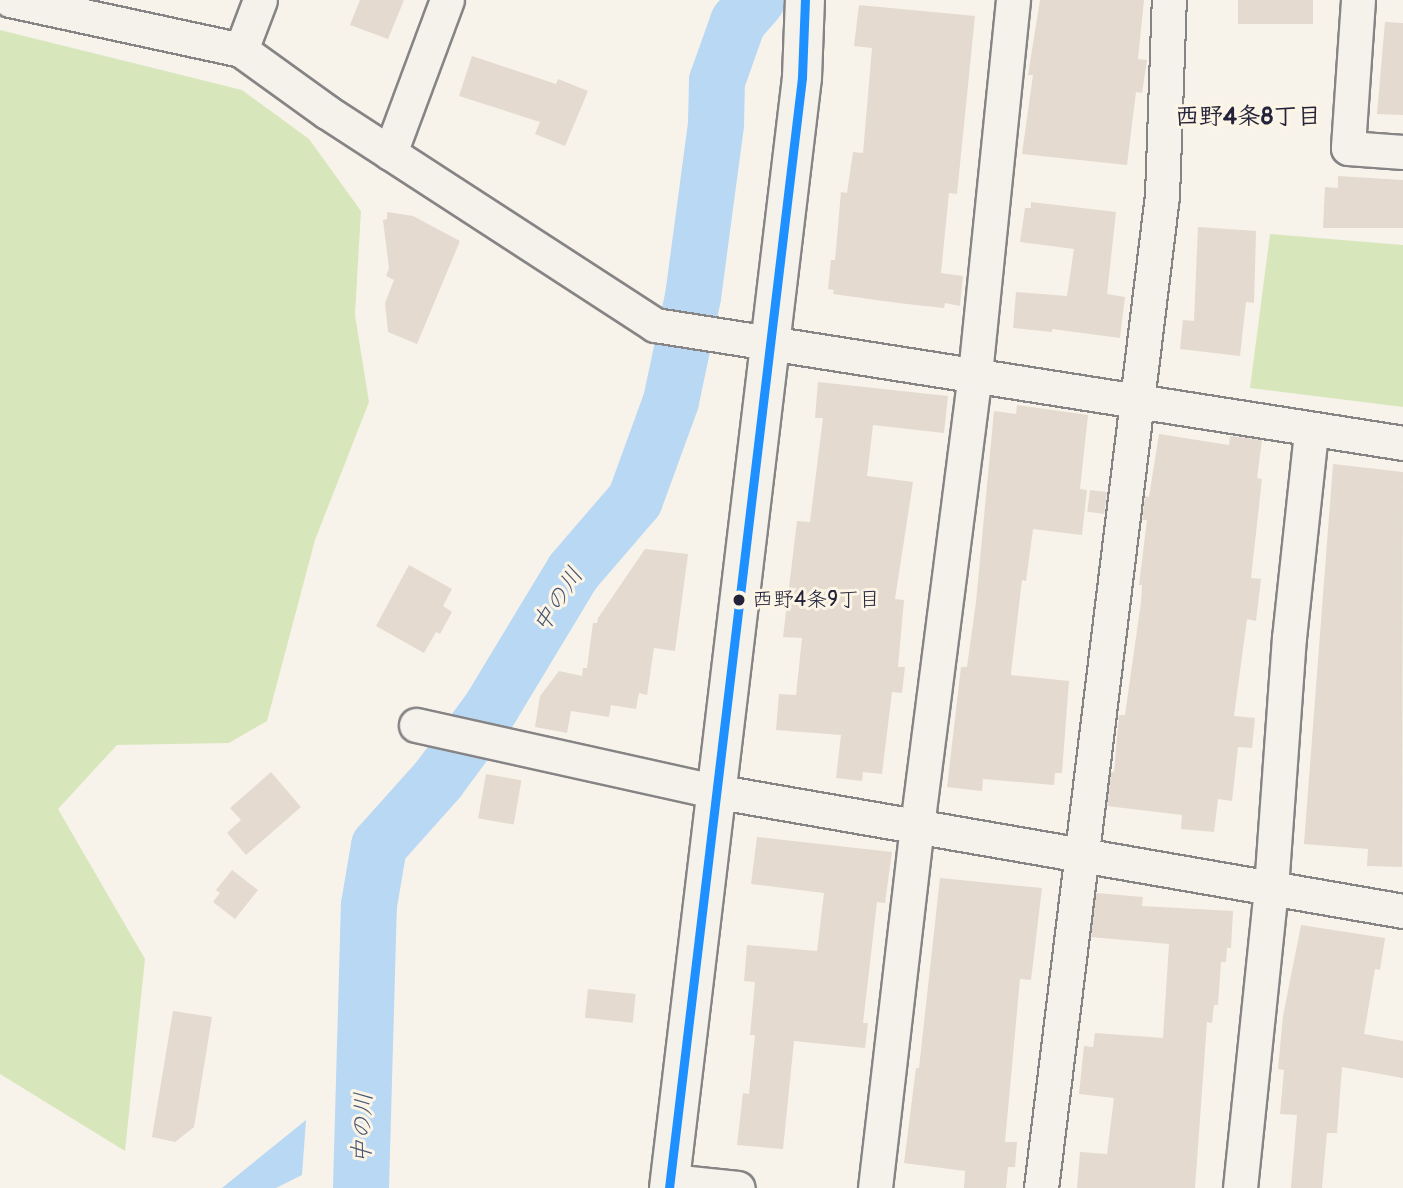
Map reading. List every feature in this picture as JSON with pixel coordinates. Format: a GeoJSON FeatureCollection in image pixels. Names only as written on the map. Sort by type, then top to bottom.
{"type":"FeatureCollection","features":[{"type":"Feature","properties":{"kind":"street"},"geometry":{"type":"LineString","coordinates":[[10,0],[241,50],[390,153],[655,325],[975,374],[1311,431],[1403,443]]}},
{"type":"Feature","properties":{"kind":"street"},"geometry":{"type":"LineString","coordinates":[[241,50],[260,0]]}},
{"type":"Feature","properties":{"kind":"street"},"geometry":{"type":"LineString","coordinates":[[390,153],[447,0]]}},
{"type":"Feature","properties":{"kind":"street"},"geometry":{"type":"LineString","coordinates":[[738,1188],[669,1184],[803,77],[805,0]]}},
{"type":"Feature","properties":{"kind":"street"},"geometry":{"type":"LineString","coordinates":[[875,1188],[917,826],[975,374],[1013,0]]}},
{"type":"Feature","properties":{"kind":"street"},"geometry":{"type":"LineString","coordinates":[[1041,1188],[1162,195],[1169,0]]}},
{"type":"Feature","properties":{"kind":"street"},"geometry":{"type":"LineString","coordinates":[[1358,0],[1348,148],[1403,152]]}},
{"type":"Feature","properties":{"kind":"street"},"geometry":{"type":"LineString","coordinates":[[1240,1188],[1271,888],[1289,638],[1311,431]]}},
{"type":"Feature","properties":{"kind":"street"},"geometry":{"type":"LineString","coordinates":[[416,725],[715,791],[1403,911]]}},
{"type":"Feature","properties":{"kind":"green space"},"geometry":{"type":"Polygon","coordinates":[[[0,30],[242,90],[309,139],[361,211],[355,315],[369,402],[315,540],[267,721],[229,743],[117,745],[58,809],[145,959],[125,1151],[0,1074],[0,30]]]}},
{"type":"Feature","properties":{"kind":"green space"},"geometry":{"type":"Polygon","coordinates":[[[1270,234],[1403,245],[1403,407],[1250,388],[1270,234]]]}},
{"type":"Feature","properties":{"kind":"water"},"geometry":{"type":"Polygon","coordinates":[[[306,1120],[302,1175],[276,1188],[222,1188],[306,1120]]]}},
{"type":"Feature","properties":{"kind":"building"},"geometry":{"type":"Polygon","coordinates":[[[360,0],[404,0],[388,39],[350,25],[360,0]]]}},
{"type":"Feature","properties":{"kind":"building"},"geometry":{"type":"Polygon","coordinates":[[[1040,0],[1144,0],[1138,59],[1147,60],[1142,93],[1136,92],[1127,165],[1022,154],[1033,75],[1028,75],[1040,0]]]}},
{"type":"Feature","properties":{"kind":"building"},"geometry":{"type":"Polygon","coordinates":[[[1238,0],[1313,0],[1313,24],[1238,24],[1238,0]]]}},
{"type":"Feature","properties":{"kind":"building"},"geometry":{"type":"Polygon","coordinates":[[[859,5],[975,16],[957,194],[949,193],[941,273],[963,276],[960,306],[945,303],[944,308],[898,303],[833,294],[834,290],[828,289],[831,260],[835,260],[841,192],[847,193],[853,152],[863,153],[872,48],[854,46],[859,5]]]}},
{"type":"Feature","properties":{"kind":"building"},"geometry":{"type":"Polygon","coordinates":[[[1385,22],[1403,23],[1403,115],[1377,114],[1385,22]]]}},
{"type":"Feature","properties":{"kind":"building"},"geometry":{"type":"Polygon","coordinates":[[[472,56],[556,84],[558,79],[588,91],[565,146],[535,134],[540,122],[459,96],[472,56]]]}},
{"type":"Feature","properties":{"kind":"building"},"geometry":{"type":"Polygon","coordinates":[[[1338,176],[1403,180],[1403,228],[1323,228],[1325,187],[1338,188],[1338,176]]]}},
{"type":"Feature","properties":{"kind":"building"},"geometry":{"type":"Polygon","coordinates":[[[1031,202],[1116,212],[1107,294],[1125,297],[1120,338],[1052,329],[1052,332],[1013,328],[1016,292],[1067,296],[1074,249],[1020,242],[1025,208],[1031,208],[1031,202]]]}},
{"type":"Feature","properties":{"kind":"building"},"geometry":{"type":"Polygon","coordinates":[[[387,212],[413,216],[460,241],[417,344],[388,332],[385,303],[394,280],[386,276],[389,268],[383,220],[387,219],[387,212]]]}},
{"type":"Feature","properties":{"kind":"building"},"geometry":{"type":"Polygon","coordinates":[[[1198,227],[1256,231],[1254,303],[1246,302],[1240,356],[1180,349],[1183,320],[1194,321],[1198,227]]]}},
{"type":"Feature","properties":{"kind":"building"},"geometry":{"type":"Polygon","coordinates":[[[818,382],[948,396],[944,433],[873,425],[867,476],[913,482],[895,599],[904,600],[898,667],[905,667],[902,693],[892,692],[882,774],[863,772],[862,781],[836,778],[841,735],[776,730],[779,694],[796,695],[802,638],[783,637],[797,521],[810,522],[823,418],[815,418],[818,382]]]}},
{"type":"Feature","properties":{"kind":"building"},"geometry":{"type":"Polygon","coordinates":[[[1017,405],[1088,415],[1080,489],[1087,490],[1082,535],[1033,529],[1026,581],[1022,580],[1011,673],[1069,681],[1062,773],[1055,773],[1054,785],[983,779],[982,791],[947,787],[961,667],[967,667],[976,602],[994,411],[1016,414],[1017,405]]]}},
{"type":"Feature","properties":{"kind":"building"},"geometry":{"type":"Polygon","coordinates":[[[1159,434],[1229,445],[1230,436],[1262,440],[1257,478],[1262,479],[1251,578],[1261,579],[1256,621],[1247,619],[1234,716],[1255,718],[1252,748],[1238,747],[1232,801],[1218,799],[1214,832],[1181,829],[1182,815],[1107,806],[1111,772],[1114,772],[1119,715],[1125,715],[1141,602],[1142,585],[1139,585],[1147,520],[1142,520],[1145,496],[1149,497],[1159,434]]]}},
{"type":"Feature","properties":{"kind":"building"},"geometry":{"type":"Polygon","coordinates":[[[1333,464],[1403,472],[1402,867],[1367,866],[1368,849],[1304,844],[1333,464]]]}},
{"type":"Feature","properties":{"kind":"building"},"geometry":{"type":"Polygon","coordinates":[[[1090,490],[1107,492],[1104,514],[1087,512],[1090,490]]]}},
{"type":"Feature","properties":{"kind":"building"},"geometry":{"type":"Polygon","coordinates":[[[645,549],[688,554],[675,651],[654,648],[647,695],[639,693],[636,709],[611,705],[609,717],[571,711],[567,733],[535,727],[540,696],[559,671],[582,676],[583,668],[587,668],[593,623],[597,623],[645,549]]]}},
{"type":"Feature","properties":{"kind":"building"},"geometry":{"type":"Polygon","coordinates":[[[409,565],[452,589],[443,606],[452,612],[440,634],[436,632],[424,653],[376,626],[409,565]]]}},
{"type":"Feature","properties":{"kind":"building"},"geometry":{"type":"Polygon","coordinates":[[[271,772],[301,807],[246,855],[227,833],[241,820],[230,808],[271,772]]]}},
{"type":"Feature","properties":{"kind":"building"},"geometry":{"type":"Polygon","coordinates":[[[486,774],[521,780],[514,825],[478,818],[486,774]]]}},
{"type":"Feature","properties":{"kind":"building"},"geometry":{"type":"Polygon","coordinates":[[[757,837],[892,852],[885,903],[877,902],[863,1023],[868,1023],[865,1048],[794,1041],[783,1149],[737,1145],[743,1093],[749,1094],[755,1035],[750,1035],[755,982],[744,981],[747,945],[817,951],[824,893],[751,884],[757,837]]]}},
{"type":"Feature","properties":{"kind":"building"},"geometry":{"type":"Polygon","coordinates":[[[232,870],[258,890],[235,919],[213,902],[220,893],[216,890],[232,870]]]}},
{"type":"Feature","properties":{"kind":"building"},"geometry":{"type":"Polygon","coordinates":[[[940,878],[1042,888],[1031,980],[1020,979],[1005,1142],[1017,1142],[1015,1167],[1008,1167],[1006,1188],[964,1188],[965,1171],[904,1163],[916,1068],[919,1068],[940,878]]]}},
{"type":"Feature","properties":{"kind":"building"},"geometry":{"type":"Polygon","coordinates":[[[1096,893],[1143,897],[1142,906],[1233,911],[1231,948],[1227,948],[1226,962],[1221,962],[1218,1005],[1214,1005],[1212,1023],[1207,1022],[1195,1188],[1077,1188],[1080,1152],[1107,1154],[1114,1098],[1079,1094],[1084,1046],[1093,1047],[1095,1033],[1163,1038],[1169,944],[1091,937],[1096,893]]]}},
{"type":"Feature","properties":{"kind":"building"},"geometry":{"type":"Polygon","coordinates":[[[1301,925],[1385,938],[1380,970],[1375,969],[1364,1034],[1403,1041],[1403,1078],[1342,1067],[1337,1133],[1327,1133],[1322,1188],[1291,1188],[1297,1115],[1280,1114],[1284,1070],[1278,1069],[1283,1016],[1301,925]]]}},
{"type":"Feature","properties":{"kind":"building"},"geometry":{"type":"Polygon","coordinates":[[[588,989],[636,994],[633,1023],[585,1018],[588,989]]]}},
{"type":"Feature","properties":{"kind":"building"},"geometry":{"type":"Polygon","coordinates":[[[173,1011],[212,1017],[194,1127],[175,1142],[152,1137],[173,1011]]]}},
{"type":"Feature","properties":{"kind":"waterway","name":"中の川"},"geometry":{"type":"LineString","coordinates":[[361,1188],[369,905],[379,846],[438,780],[491,708],[573,572],[635,500],[671,401],[693,297],[716,124],[717,81],[738,22],[757,0]]}},
{"type":"Feature","properties":{"kind":"transit line"},"geometry":{"type":"LineString","coordinates":[[669,1188],[802,77],[805,0]]}},
{"type":"Feature","properties":{"kind":"place","name":"西野4条9丁目"},"geometry":{"type":"Point","coordinates":[739,600]}},
{"type":"Feature","properties":{"kind":"district","name":"西野4条8丁目"},"geometry":{"type":"Point","coordinates":[1248,117]}}]}
